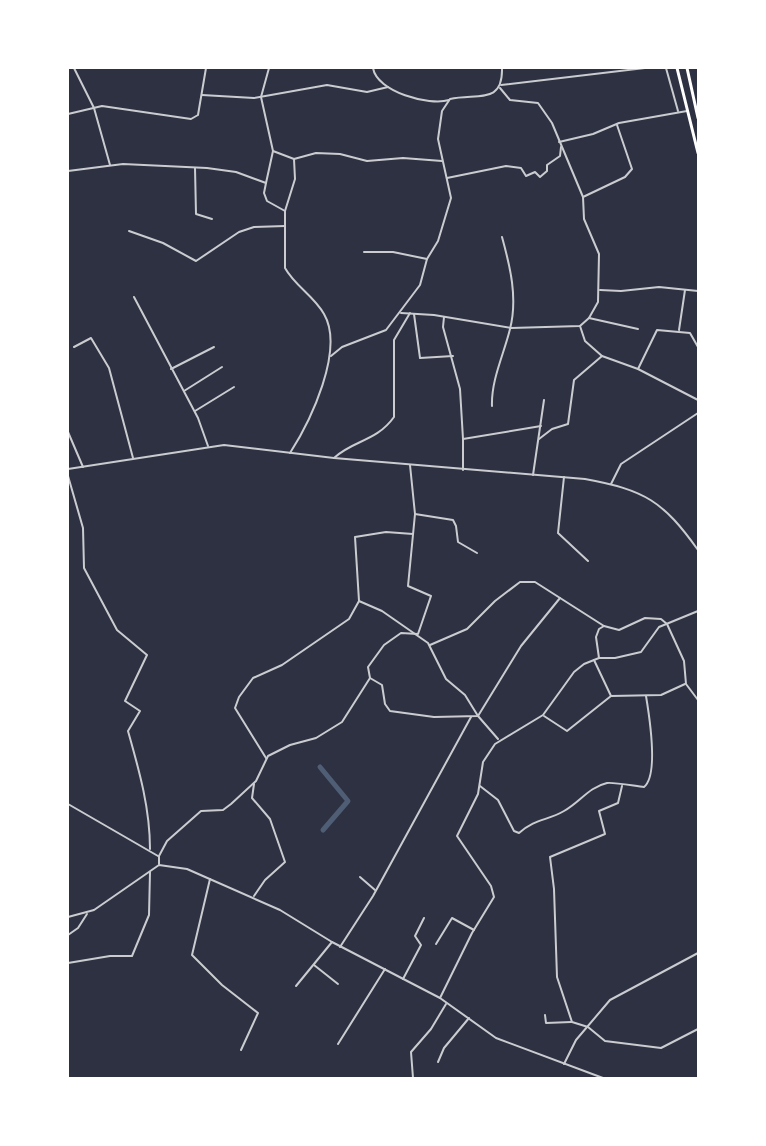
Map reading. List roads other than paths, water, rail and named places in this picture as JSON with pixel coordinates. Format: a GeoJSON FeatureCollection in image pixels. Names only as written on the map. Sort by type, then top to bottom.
{"type":"FeatureCollection","features":[{"type":"Feature","properties":{"kind":"highway"},"geometry":{"type":"LineString","coordinates":[[677,68],[699,153]]}},
{"type":"Feature","properties":{"kind":"highway"},"geometry":{"type":"LineString","coordinates":[[687,68],[699,118]]}},
{"type":"Feature","properties":{"kind":"street"},"geometry":{"type":"LineString","coordinates":[[74,68],[94,108],[110,165]]}},
{"type":"Feature","properties":{"kind":"street"},"geometry":{"type":"LineString","coordinates":[[68,114],[77,114],[102,106],[156,112],[191,119],[198,115],[206,68]]}},
{"type":"Feature","properties":{"kind":"street"},"geometry":{"type":"LineString","coordinates":[[269,68],[261,98],[273,151],[264,193],[267,201],[285,211]]}},
{"type":"Feature","properties":{"kind":"street"},"geometry":{"type":"LineString","coordinates":[[373,68],[374,74],[388,87],[437,104],[442,111]]}},
{"type":"Feature","properties":{"kind":"street"},"geometry":{"type":"LineString","coordinates":[[401,313],[444,317],[511,328],[580,326],[596,308],[600,290],[599,254],[584,219],[583,197],[541,105],[510,100],[501,86],[502,68]]}},
{"type":"Feature","properties":{"kind":"street"},"geometry":{"type":"LineString","coordinates":[[604,68],[605,73]]}},
{"type":"Feature","properties":{"kind":"street"},"geometry":{"type":"LineString","coordinates":[[437,104],[450,99],[489,95],[501,86],[543,78],[645,68]]}},
{"type":"Feature","properties":{"kind":"street"},"geometry":{"type":"LineString","coordinates":[[666,68],[678,111]]}},
{"type":"Feature","properties":{"kind":"street"},"geometry":{"type":"LineString","coordinates":[[202,95],[261,98],[327,85],[367,92],[388,87]]}},
{"type":"Feature","properties":{"kind":"street"},"geometry":{"type":"LineString","coordinates":[[331,357],[349,343],[382,332],[401,313],[420,285],[449,207],[450,192],[438,139],[442,111],[450,99]]}},
{"type":"Feature","properties":{"kind":"street"},"geometry":{"type":"LineString","coordinates":[[559,142],[589,136],[616,124],[687,111]]}},
{"type":"Feature","properties":{"kind":"street"},"geometry":{"type":"LineString","coordinates":[[583,197],[625,177],[632,169],[616,124]]}},
{"type":"Feature","properties":{"kind":"street"},"geometry":{"type":"LineString","coordinates":[[447,178],[509,166],[521,168],[526,176],[535,172],[540,177],[547,171],[547,165],[560,156],[559,142]]}},
{"type":"Feature","properties":{"kind":"street"},"geometry":{"type":"LineString","coordinates":[[273,151],[294,159],[316,153],[340,154],[367,161],[403,158],[442,161]]}},
{"type":"Feature","properties":{"kind":"street"},"geometry":{"type":"LineString","coordinates":[[290,453],[305,429],[331,357],[331,333],[326,315],[285,268],[285,211],[295,179],[294,159]]}},
{"type":"Feature","properties":{"kind":"street"},"geometry":{"type":"LineString","coordinates":[[68,171],[110,165],[195,168],[236,172],[266,183]]}},
{"type":"Feature","properties":{"kind":"street"},"geometry":{"type":"LineString","coordinates":[[195,168],[196,214],[212,219]]}},
{"type":"Feature","properties":{"kind":"street"},"geometry":{"type":"LineString","coordinates":[[129,231],[163,243],[196,261],[239,232],[254,227],[285,226]]}},
{"type":"Feature","properties":{"kind":"street"},"geometry":{"type":"LineString","coordinates":[[492,406],[491,390],[511,328],[514,292],[502,237]]}},
{"type":"Feature","properties":{"kind":"street"},"geometry":{"type":"LineString","coordinates":[[364,252],[393,252],[428,259]]}},
{"type":"Feature","properties":{"kind":"street"},"geometry":{"type":"LineString","coordinates":[[600,290],[621,291],[659,287],[699,291]]}},
{"type":"Feature","properties":{"kind":"street"},"geometry":{"type":"LineString","coordinates":[[679,330],[685,290]]}},
{"type":"Feature","properties":{"kind":"street"},"geometry":{"type":"LineString","coordinates":[[134,297],[195,411],[208,446]]}},
{"type":"Feature","properties":{"kind":"street"},"geometry":{"type":"LineString","coordinates":[[412,313],[420,358],[453,356]]}},
{"type":"Feature","properties":{"kind":"street"},"geometry":{"type":"LineString","coordinates":[[334,458],[369,440],[394,417],[394,340],[412,313]]}},
{"type":"Feature","properties":{"kind":"street"},"geometry":{"type":"LineString","coordinates":[[444,317],[443,327],[453,356],[460,389],[463,470]]}},
{"type":"Feature","properties":{"kind":"street"},"geometry":{"type":"LineString","coordinates":[[589,318],[638,329]]}},
{"type":"Feature","properties":{"kind":"street"},"geometry":{"type":"LineString","coordinates":[[580,326],[585,341],[602,356],[638,369],[699,400]]}},
{"type":"Feature","properties":{"kind":"street"},"geometry":{"type":"LineString","coordinates":[[638,369],[656,331],[679,330],[690,333],[699,347]]}},
{"type":"Feature","properties":{"kind":"street"},"geometry":{"type":"LineString","coordinates":[[74,347],[91,338],[108,364],[133,458]]}},
{"type":"Feature","properties":{"kind":"street"},"geometry":{"type":"LineString","coordinates":[[171,369],[214,347]]}},
{"type":"Feature","properties":{"kind":"street"},"geometry":{"type":"LineString","coordinates":[[539,439],[552,429],[568,424],[574,380],[602,356]]}},
{"type":"Feature","properties":{"kind":"street"},"geometry":{"type":"LineString","coordinates":[[184,392],[222,367]]}},
{"type":"Feature","properties":{"kind":"street"},"geometry":{"type":"LineString","coordinates":[[195,411],[234,387]]}},
{"type":"Feature","properties":{"kind":"street"},"geometry":{"type":"LineString","coordinates":[[533,475],[544,400]]}},
{"type":"Feature","properties":{"kind":"street"},"geometry":{"type":"LineString","coordinates":[[611,484],[621,464],[699,413]]}},
{"type":"Feature","properties":{"kind":"street"},"geometry":{"type":"LineString","coordinates":[[463,439],[541,426]]}},
{"type":"Feature","properties":{"kind":"street"},"geometry":{"type":"LineString","coordinates":[[68,432],[83,467]]}},
{"type":"Feature","properties":{"kind":"street"},"geometry":{"type":"LineString","coordinates":[[68,470],[224,445],[334,458],[564,477],[611,484],[637,492],[667,510],[699,550]]}},
{"type":"Feature","properties":{"kind":"street"},"geometry":{"type":"LineString","coordinates":[[410,465],[415,514],[410,554],[412,564],[408,586],[431,596],[418,634]]}},
{"type":"Feature","properties":{"kind":"street"},"geometry":{"type":"LineString","coordinates":[[68,476],[83,528],[84,568],[117,630],[147,655],[125,701],[140,711],[128,731],[146,797],[150,849]]}},
{"type":"Feature","properties":{"kind":"street"},"geometry":{"type":"LineString","coordinates":[[564,477],[563,501],[557,523],[558,533],[588,561]]}},
{"type":"Feature","properties":{"kind":"street"},"geometry":{"type":"LineString","coordinates":[[415,514],[453,520],[458,542],[477,553]]}},
{"type":"Feature","properties":{"kind":"street"},"geometry":{"type":"LineString","coordinates":[[266,758],[236,708],[239,697],[257,674],[282,665],[349,620],[360,601],[356,537],[386,532],[413,534]]}},
{"type":"Feature","properties":{"kind":"street"},"geometry":{"type":"LineString","coordinates":[[430,645],[467,629],[495,601],[520,582],[535,582],[604,626],[624,629],[652,618],[661,619],[667,624],[685,664],[686,684],[699,700]]}},
{"type":"Feature","properties":{"kind":"street"},"geometry":{"type":"LineString","coordinates":[[478,716],[521,646],[560,598]]}},
{"type":"Feature","properties":{"kind":"street"},"geometry":{"type":"LineString","coordinates":[[360,601],[382,611],[418,634],[430,645],[446,679],[465,695],[478,716],[499,740]]}},
{"type":"Feature","properties":{"kind":"street"},"geometry":{"type":"LineString","coordinates":[[440,998],[474,930],[491,904],[494,891],[457,836],[480,786],[483,762],[499,740],[543,715],[574,672],[599,658],[615,658],[641,652],[656,630],[699,611]]}},
{"type":"Feature","properties":{"kind":"street"},"geometry":{"type":"LineString","coordinates":[[599,658],[596,637],[597,631],[604,626]]}},
{"type":"Feature","properties":{"kind":"street"},"geometry":{"type":"LineString","coordinates":[[253,898],[265,880],[285,862],[270,819],[252,798],[254,784],[266,758],[290,745],[315,738],[338,725],[346,717],[370,678],[368,667],[384,645],[401,633],[418,634]]}},
{"type":"Feature","properties":{"kind":"street"},"geometry":{"type":"LineString","coordinates":[[594,660],[611,696]]}},
{"type":"Feature","properties":{"kind":"street"},"geometry":{"type":"LineString","coordinates":[[370,678],[382,685],[385,704],[390,711],[434,717],[478,716]]}},
{"type":"Feature","properties":{"kind":"street"},"geometry":{"type":"LineString","coordinates":[[543,715],[566,731],[611,696],[664,694],[686,684]]}},
{"type":"Feature","properties":{"kind":"street"},"geometry":{"type":"LineString","coordinates":[[480,786],[498,800],[514,831],[519,833],[534,821],[563,812],[587,792],[606,783],[644,787],[649,780],[651,731],[646,696]]}},
{"type":"Feature","properties":{"kind":"street"},"geometry":{"type":"LineString","coordinates":[[340,947],[376,890],[471,717]]}},
{"type":"Feature","properties":{"kind":"street"},"geometry":{"type":"LineString","coordinates":[[159,865],[159,856],[167,841],[201,811],[223,810],[254,784]]}},
{"type":"Feature","properties":{"kind":"street"},"geometry":{"type":"LineString","coordinates":[[572,1022],[557,977],[550,857],[605,834],[599,811],[618,803],[622,786]]}},
{"type":"Feature","properties":{"kind":"street"},"geometry":{"type":"LineString","coordinates":[[68,804],[159,856]]}},
{"type":"Feature","properties":{"kind":"street"},"geometry":{"type":"LineString","coordinates":[[68,935],[78,928],[87,914],[159,865],[187,869],[280,910],[340,947],[440,998],[496,1038],[603,1078]]}},
{"type":"Feature","properties":{"kind":"street"},"geometry":{"type":"LineString","coordinates":[[68,963],[132,956],[148,915],[150,872]]}},
{"type":"Feature","properties":{"kind":"street"},"geometry":{"type":"LineString","coordinates":[[360,877],[376,890]]}},
{"type":"Feature","properties":{"kind":"street"},"geometry":{"type":"LineString","coordinates":[[210,879],[192,955],[222,985],[257,1012],[241,1050]]}},
{"type":"Feature","properties":{"kind":"street"},"geometry":{"type":"LineString","coordinates":[[68,917],[87,914]]}},
{"type":"Feature","properties":{"kind":"street"},"geometry":{"type":"LineString","coordinates":[[403,979],[421,945],[415,936],[424,918]]}},
{"type":"Feature","properties":{"kind":"street"},"geometry":{"type":"LineString","coordinates":[[436,944],[452,918],[474,930]]}},
{"type":"Feature","properties":{"kind":"street"},"geometry":{"type":"LineString","coordinates":[[296,986],[332,942]]}},
{"type":"Feature","properties":{"kind":"street"},"geometry":{"type":"LineString","coordinates":[[564,1064],[576,1040],[610,1000],[699,953]]}},
{"type":"Feature","properties":{"kind":"street"},"geometry":{"type":"LineString","coordinates":[[314,965],[338,984]]}},
{"type":"Feature","properties":{"kind":"street"},"geometry":{"type":"LineString","coordinates":[[338,1044],[385,969]]}},
{"type":"Feature","properties":{"kind":"street"},"geometry":{"type":"LineString","coordinates":[[413,1078],[411,1052],[431,1029],[446,1003]]}},
{"type":"Feature","properties":{"kind":"street"},"geometry":{"type":"LineString","coordinates":[[545,1015],[546,1023],[572,1022],[588,1027],[605,1041],[661,1048],[699,1029]]}},
{"type":"Feature","properties":{"kind":"street"},"geometry":{"type":"LineString","coordinates":[[438,1062],[444,1048],[469,1018]]}},
{"type":"Feature","properties":{"kind":"street"},"geometry":{"type":"LineString","coordinates":[[583,1078],[584,1072]]}},
{"type":"Feature","properties":{"kind":"waterway"},"geometry":{"type":"LineString","coordinates":[[320,767],[348,801],[323,830]]}}]}
